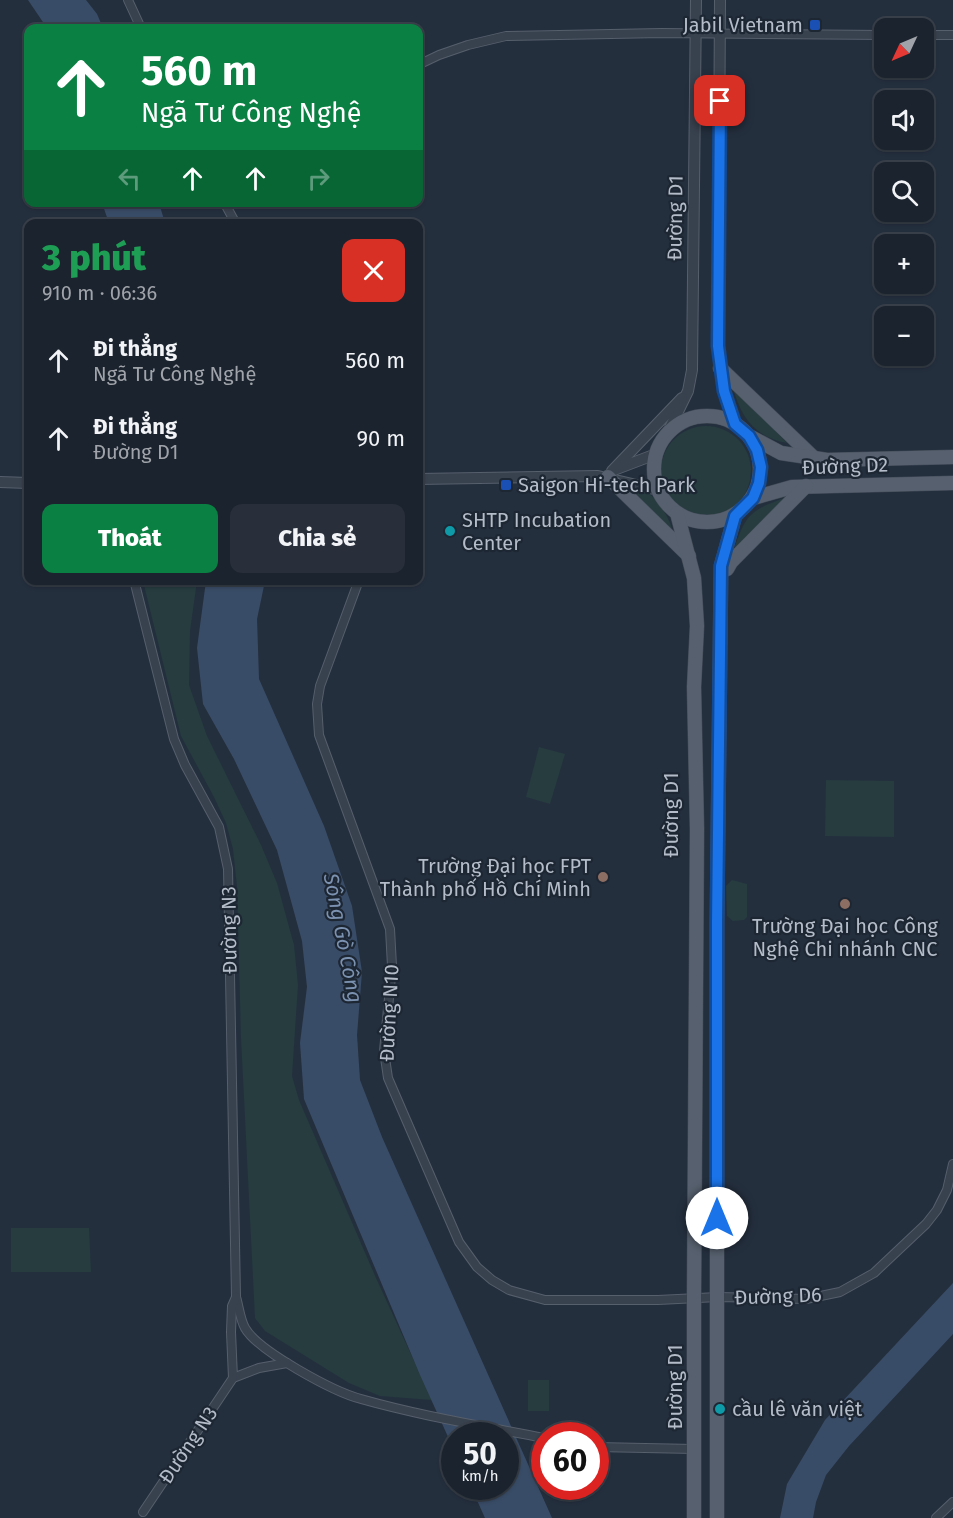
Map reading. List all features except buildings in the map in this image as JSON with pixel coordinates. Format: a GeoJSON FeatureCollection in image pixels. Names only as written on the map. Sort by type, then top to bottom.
{"type":"FeatureCollection","features":[{"type":"Feature","properties":{"kind":"main road"},"geometry":{"type":"LineString","coordinates":[[720,368],[814,458]]}},
{"type":"Feature","properties":{"kind":"main road"},"geometry":{"type":"LineString","coordinates":[[708,416],[722,418],[735,424],[749,436],[757,450],[761,467],[759,483],[753,498],[735,516],[720,521],[705,523],[690,520],[677,513],[666,503],[654,478],[656,454],[668,432],[680,423],[708,416]]}},
{"type":"Feature","properties":{"kind":"main road","name":"Đường D2"},"geometry":{"type":"LineString","coordinates":[[749,436],[781,453],[827,460],[953,457]]}},
{"type":"Feature","properties":{"kind":"main road","name":"Đường D2"},"geometry":{"type":"LineString","coordinates":[[866,458],[877,451],[953,450]]}},
{"type":"Feature","properties":{"kind":"main road"},"geometry":{"type":"LineString","coordinates":[[606,475],[690,558]]}},
{"type":"Feature","properties":{"kind":"main road","name":"Đường D2"},"geometry":{"type":"LineString","coordinates":[[753,498],[792,487],[806,486],[946,483],[953,491]]}},
{"type":"Feature","properties":{"kind":"main road"},"geometry":{"type":"LineString","coordinates":[[726,575],[731,562],[806,486]]}},
{"type":"Feature","properties":{"kind":"main road","name":"Đường D1"},"geometry":{"type":"LineString","coordinates":[[677,513],[694,578],[697,626],[694,687],[697,829],[694,1518]]}},
{"type":"Feature","properties":{"kind":"main road"},"geometry":{"type":"LineString","coordinates":[[717,1518],[718,727],[721,566],[735,516]]}},
{"type":"Feature","properties":{"kind":"main road"},"geometry":{"type":"LineString","coordinates":[[718,727],[724,715],[726,575],[724,554]]}},
{"type":"Feature","properties":{"kind":"main road"},"geometry":{"type":"LineString","coordinates":[[697,986],[717,986]]}},
{"type":"Feature","properties":{"kind":"main road"},"geometry":{"type":"LineString","coordinates":[[718,1339],[725,1352],[724,1518]]}},
{"type":"Feature","properties":{"kind":"street"},"geometry":{"type":"LineString","coordinates":[[128,0],[139,24]]}},
{"type":"Feature","properties":{"kind":"street","name":"Đường D1"},"geometry":{"type":"LineString","coordinates":[[668,432],[688,391],[692,370],[696,0]]}},
{"type":"Feature","properties":{"kind":"street"},"geometry":{"type":"LineString","coordinates":[[720,0],[718,346],[724,391],[735,424]]}},
{"type":"Feature","properties":{"kind":"street"},"geometry":{"type":"LineString","coordinates":[[423,63],[468,45],[506,36],[697,33],[874,35]]}},
{"type":"Feature","properties":{"kind":"street"},"geometry":{"type":"LineString","coordinates":[[934,35],[953,35]]}},
{"type":"Feature","properties":{"kind":"street"},"geometry":{"type":"LineString","coordinates":[[606,475],[688,391]]}},
{"type":"Feature","properties":{"kind":"street"},"geometry":{"type":"LineString","coordinates":[[606,475],[656,454]]}},
{"type":"Feature","properties":{"kind":"street"},"geometry":{"type":"LineString","coordinates":[[423,479],[606,475],[658,490]]}},
{"type":"Feature","properties":{"kind":"street"},"geometry":{"type":"LineString","coordinates":[[0,482],[24,483]]}},
{"type":"Feature","properties":{"kind":"street","name":"Đường N3"},"geometry":{"type":"LineString","coordinates":[[135,585],[174,739],[185,765],[219,827],[228,869],[236,1297],[245,1327],[255,1340],[287,1363],[358,1399],[531,1436]]}},
{"type":"Feature","properties":{"kind":"street","name":"Đường N10"},"geometry":{"type":"LineString","coordinates":[[357,585],[320,686],[317,712],[319,735],[390,929],[392,966],[384,1051],[388,1078],[459,1242],[477,1267],[492,1280],[509,1290],[545,1300],[718,1297]]}},
{"type":"Feature","properties":{"kind":"street","name":"Đường D6"},"geometry":{"type":"LineString","coordinates":[[718,1297],[806,1299],[840,1292],[857,1284],[874,1273],[926,1224],[937,1210],[947,1190],[953,1164]]}},
{"type":"Feature","properties":{"kind":"street","name":"Đường N3"},"geometry":{"type":"LineString","coordinates":[[143,1512],[233,1378],[231,1332],[232,1306],[236,1297]]}},
{"type":"Feature","properties":{"kind":"street"},"geometry":{"type":"LineString","coordinates":[[233,1378],[259,1368],[287,1363]]}},
{"type":"Feature","properties":{"kind":"street"},"geometry":{"type":"LineString","coordinates":[[609,1447],[694,1449]]}},
{"type":"Feature","properties":{"kind":"street"},"geometry":{"type":"LineString","coordinates":[[936,1518],[953,1502]]}},
{"type":"Feature","properties":{"kind":"green space"},"geometry":{"type":"Polygon","coordinates":[[[733,388],[787,443],[766,436],[751,424],[740,408],[733,388]]]}},
{"type":"Feature","properties":{"kind":"green space"},"geometry":{"type":"Polygon","coordinates":[[[706,426],[723,430],[738,439],[747,454],[751,471],[747,488],[738,503],[723,512],[706,516],[689,512],[674,503],[665,488],[661,471],[665,454],[674,439],[689,430],[706,426]]]}},
{"type":"Feature","properties":{"kind":"green space"},"geometry":{"type":"Polygon","coordinates":[[[620,484],[642,490],[653,497],[665,513],[675,538],[620,484]]]}},
{"type":"Feature","properties":{"kind":"green space"},"geometry":{"type":"Polygon","coordinates":[[[790,496],[733,552],[746,520],[752,514],[766,505],[790,496]]]}},
{"type":"Feature","properties":{"kind":"green space"},"geometry":{"type":"Polygon","coordinates":[[[144,585],[196,585],[190,631],[189,685],[207,736],[261,845],[277,883],[294,945],[298,985],[292,1076],[299,1100],[432,1400],[380,1396],[349,1383],[265,1331],[255,1318],[241,1038],[237,887],[233,849],[226,823],[181,736],[144,585]]]}},
{"type":"Feature","properties":{"kind":"green space"},"geometry":{"type":"Polygon","coordinates":[[[539,747],[565,754],[550,804],[526,797],[539,747]]]}},
{"type":"Feature","properties":{"kind":"green space"},"geometry":{"type":"Polygon","coordinates":[[[826,780],[894,781],[894,837],[825,836],[826,780]]]}},
{"type":"Feature","properties":{"kind":"green space"},"geometry":{"type":"Polygon","coordinates":[[[732,880],[747,884],[747,917],[744,920],[733,921],[727,916],[726,886],[732,880]]]}},
{"type":"Feature","properties":{"kind":"green space"},"geometry":{"type":"Polygon","coordinates":[[[11,1228],[89,1228],[91,1272],[11,1272],[11,1228]]]}},
{"type":"Feature","properties":{"kind":"green space"},"geometry":{"type":"Polygon","coordinates":[[[528,1380],[549,1380],[549,1411],[528,1411],[528,1380]]]}},
{"type":"Feature","properties":{"kind":"water"},"geometry":{"type":"Polygon","coordinates":[[[28,0],[86,0],[101,24],[44,24],[28,0]]]}},
{"type":"Feature","properties":{"kind":"water"},"geometry":{"type":"Polygon","coordinates":[[[103,207],[160,207],[164,219],[108,219],[103,207]]]}},
{"type":"Feature","properties":{"kind":"water","name":"Sông Gò Công"},"geometry":{"type":"Polygon","coordinates":[[[205,585],[264,585],[257,619],[259,679],[324,826],[352,906],[362,972],[357,1035],[360,1080],[382,1137],[509,1422],[441,1422],[420,1375],[304,1099],[300,1043],[307,987],[302,941],[277,850],[234,759],[203,704],[197,648],[205,585]]]}},
{"type":"Feature","properties":{"kind":"water"},"geometry":{"type":"Polygon","coordinates":[[[953,1283],[953,1334],[849,1446],[826,1475],[813,1518],[780,1518],[787,1484],[825,1420],[953,1283]]]}},
{"type":"Feature","properties":{"kind":"water"},"geometry":{"type":"Polygon","coordinates":[[[519,1444],[531,1471],[531,1500],[544,1500],[552,1518],[485,1518],[477,1500],[519,1500],[519,1444]]]}},
{"type":"Feature","properties":{"kind":"place","name":"Jabil Vietnam"},"geometry":{"type":"Point","coordinates":[815,25]}},
{"type":"Feature","properties":{"kind":"place","name":"Saigon Hi-tech Park"},"geometry":{"type":"Point","coordinates":[506,485]}},
{"type":"Feature","properties":{"kind":"place","name":"SHTP Incubation Center"},"geometry":{"type":"Point","coordinates":[450,531]}},
{"type":"Feature","properties":{"kind":"place","name":"Trường Đại học FPT Thành phố Hồ Chí Minh"},"geometry":{"type":"Point","coordinates":[603,877]}},
{"type":"Feature","properties":{"kind":"place","name":"Trường Đại học Công Nghệ Chi nhánh CNC"},"geometry":{"type":"Point","coordinates":[845,904]}},
{"type":"Feature","properties":{"kind":"place","name":"cầu lê văn việt"},"geometry":{"type":"Point","coordinates":[720,1409]}},
{"type":"Feature","properties":{"kind":"route"},"geometry":{"type":"LineString","coordinates":[[717,1218],[718,727],[721,566],[735,516],[753,498],[759,483],[761,467],[757,450],[749,436],[735,424],[724,391],[720,368],[718,346],[720,101]]}}]}
